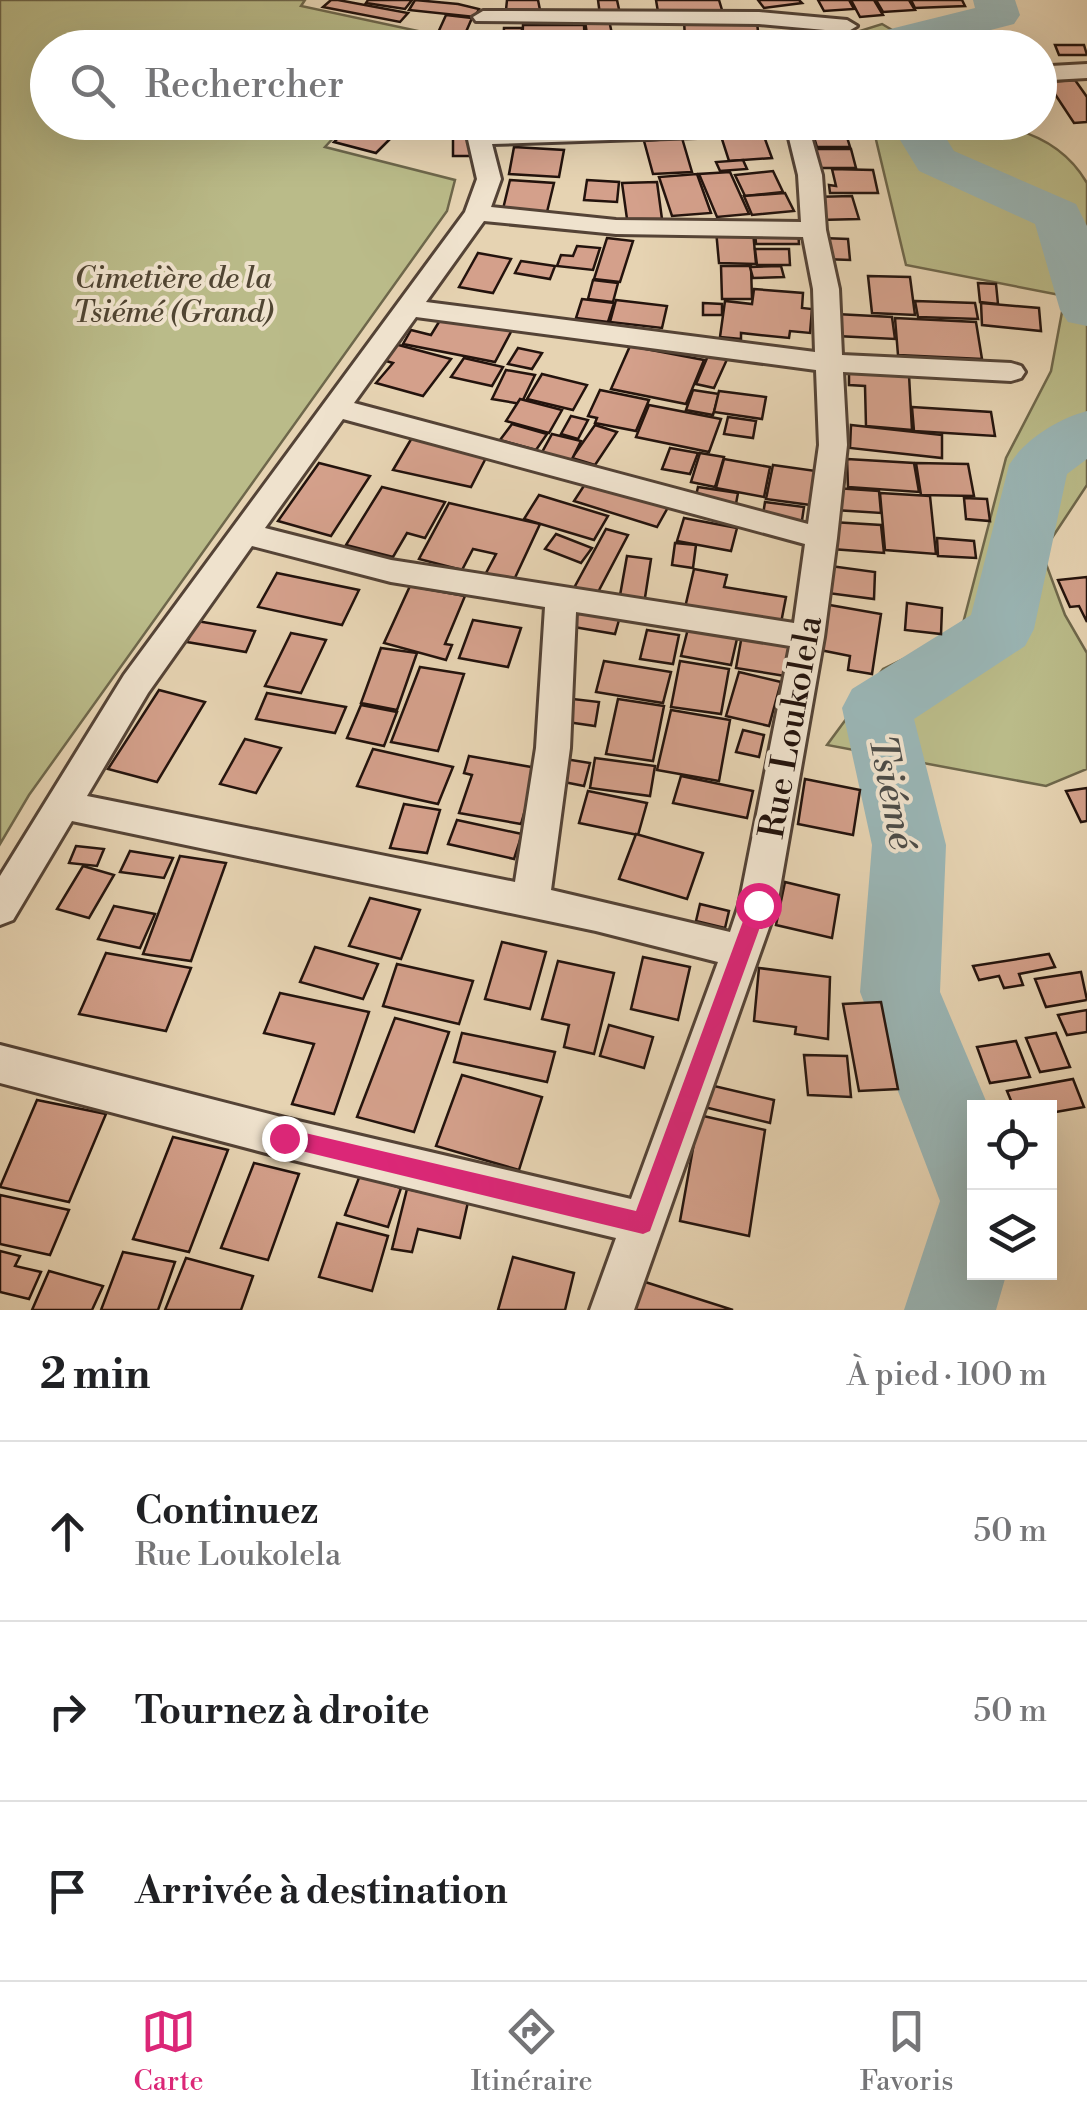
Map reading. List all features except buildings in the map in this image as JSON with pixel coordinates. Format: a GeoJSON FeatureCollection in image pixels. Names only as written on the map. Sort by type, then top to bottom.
{"type":"FeatureCollection","features":[{"type":"Feature","properties":{"kind":"street"},"geometry":{"type":"LineString","coordinates":[[734,0],[759,18],[765,30]]}},
{"type":"Feature","properties":{"kind":"street"},"geometry":{"type":"LineString","coordinates":[[482,17],[759,18],[847,26]]}},
{"type":"Feature","properties":{"kind":"street"},"geometry":{"type":"LineString","coordinates":[[1057,73],[1087,71]]}},
{"type":"Feature","properties":{"kind":"street"},"geometry":{"type":"LineString","coordinates":[[0,909],[136,684],[477,213],[490,179],[480,140]]}},
{"type":"Feature","properties":{"kind":"street","name":"Rue Loukolela"},"geometry":{"type":"LineString","coordinates":[[612,1310],[758,905],[808,637],[833,445],[826,289],[814,230],[810,175],[801,140]]}},
{"type":"Feature","properties":{"kind":"street"},"geometry":{"type":"LineString","coordinates":[[477,213],[631,227],[814,230]]}},
{"type":"Feature","properties":{"kind":"street"},"geometry":{"type":"LineString","coordinates":[[410,308],[831,363],[1012,372]]}},
{"type":"Feature","properties":{"kind":"street"},"geometry":{"type":"LineString","coordinates":[[337,408],[822,538]]}},
{"type":"Feature","properties":{"kind":"street"},"geometry":{"type":"LineString","coordinates":[[245,534],[391,571],[808,637]]}},
{"type":"Feature","properties":{"kind":"street"},"geometry":{"type":"LineString","coordinates":[[531,902],[553,748],[561,596]]}},
{"type":"Feature","properties":{"kind":"street"},"geometry":{"type":"LineString","coordinates":[[62,805],[531,902],[740,951]]}},
{"type":"Feature","properties":{"kind":"street"},"geometry":{"type":"LineString","coordinates":[[0,1064],[284,1138],[643,1223]]}},
{"type":"Feature","properties":{"kind":"green space","name":"Cimetière de la Tsiémé (Grand)"},"geometry":{"type":"Polygon","coordinates":[[[0,0],[305,0],[301,6],[413,30],[30,30],[30,140],[331,140],[325,147],[455,180],[447,211],[29,795],[0,844],[0,0]]]}},
{"type":"Feature","properties":{"kind":"green space"},"geometry":{"type":"Polygon","coordinates":[[[882,24],[892,30],[863,30],[882,24]]]}},
{"type":"Feature","properties":{"kind":"green space"},"geometry":{"type":"Polygon","coordinates":[[[876,140],[1040,140],[1068,159],[1087,183],[1087,485],[1042,553],[1065,615],[1087,653],[1087,769],[1046,786],[827,745],[883,669],[961,631],[1006,458],[1051,371],[1065,296],[906,265],[876,140]]]}},
{"type":"Feature","properties":{"kind":"waterway","name":"Tsiémé"},"geometry":{"type":"LineString","coordinates":[[939,30],[999,15],[994,0]]}},
{"type":"Feature","properties":{"kind":"waterway","name":"Tsiémé"},"geometry":{"type":"LineString","coordinates":[[923,140],[936,161],[1058,215],[1087,310]]}},
{"type":"Feature","properties":{"kind":"waterway","name":"Tsiémé"},"geometry":{"type":"LineString","coordinates":[[967,1160],[900,992],[909,845],[877,708],[1001,629],[1039,465],[1087,430]]}},
{"type":"Feature","properties":{"kind":"waterway","name":"Tsiémé"},"geometry":{"type":"LineString","coordinates":[[950,1310],[967,1252]]}},
{"type":"Feature","properties":{"kind":"route"},"geometry":{"type":"LineString","coordinates":[[284,1138],[643,1223],[758,905]]}}]}
